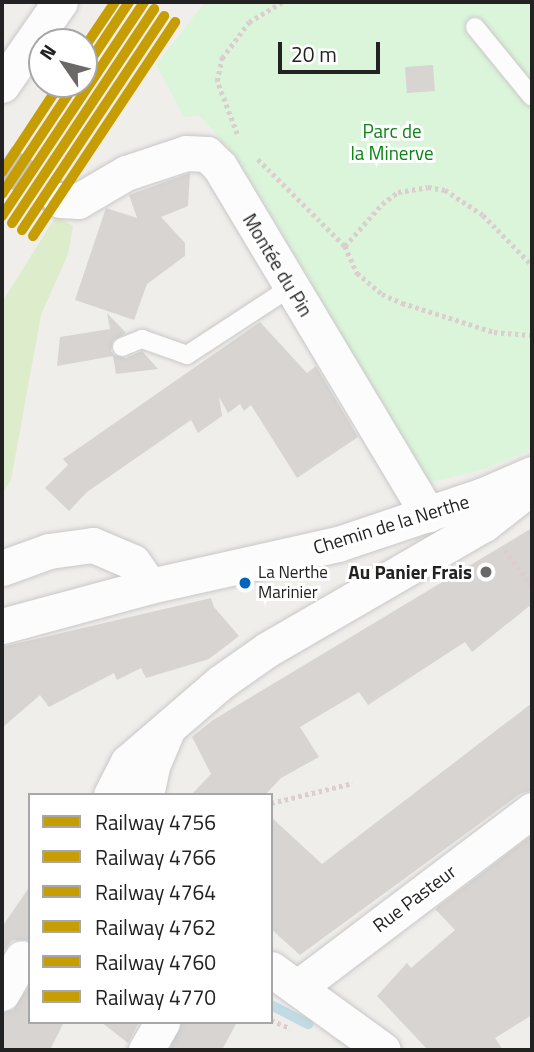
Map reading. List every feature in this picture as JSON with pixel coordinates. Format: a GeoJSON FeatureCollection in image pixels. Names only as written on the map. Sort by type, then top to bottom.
{"type":"FeatureCollection","features":[{"type":"Feature","properties":{"kind":"street"},"geometry":{"type":"LineString","coordinates":[[2,85],[60,2]]}},
{"type":"Feature","properties":{"kind":"street","name":"Montée du Pin"},"geometry":{"type":"LineString","coordinates":[[60,200],[78,201],[126,173],[186,153],[207,154],[220,167],[429,514]]}},
{"type":"Feature","properties":{"kind":"street","name":"Chemin de la Nerthe"},"geometry":{"type":"LineString","coordinates":[[2,626],[150,586],[338,544],[429,514],[532,474]]}},
{"type":"Feature","properties":{"kind":"street"},"geometry":{"type":"LineString","coordinates":[[112,793],[128,762],[222,682],[268,649],[485,524],[532,486]]}},
{"type":"Feature","properties":{"kind":"street"},"geometry":{"type":"LineString","coordinates":[[2,568],[49,551],[93,545],[133,562],[150,586]]}},
{"type":"Feature","properties":{"kind":"street"},"geometry":{"type":"LineString","coordinates":[[146,793],[152,766],[167,731]]}},
{"type":"Feature","properties":{"kind":"street","name":"Rue Pasteur"},"geometry":{"type":"LineString","coordinates":[[284,978],[532,810]]}},
{"type":"Feature","properties":{"kind":"street"},"geometry":{"type":"LineString","coordinates":[[2,993],[22,958]]}},
{"type":"Feature","properties":{"kind":"street"},"geometry":{"type":"LineString","coordinates":[[284,978],[383,1050]]}},
{"type":"Feature","properties":{"kind":"street"},"geometry":{"type":"LineString","coordinates":[[146,1050],[161,1024]]}},
{"type":"Feature","properties":{"kind":"lane"},"geometry":{"type":"LineString","coordinates":[[475,27],[532,97]]}},
{"type":"Feature","properties":{"kind":"lane"},"geometry":{"type":"LineString","coordinates":[[122,347],[142,339],[187,355],[291,287]]}},
{"type":"Feature","properties":{"kind":"path"},"geometry":{"type":"LineString","coordinates":[[241,144],[217,81],[222,58],[249,22],[282,2]]}},
{"type":"Feature","properties":{"kind":"path"},"geometry":{"type":"LineString","coordinates":[[251,153],[345,246],[357,273],[382,294],[413,307],[494,332],[532,335]]}},
{"type":"Feature","properties":{"kind":"path"},"geometry":{"type":"LineString","coordinates":[[345,246],[382,204],[398,192],[428,187],[445,190],[483,215],[532,265]]}},
{"type":"Feature","properties":{"kind":"path"},"geometry":{"type":"LineString","coordinates":[[503,547],[532,587]]}},
{"type":"Feature","properties":{"kind":"path"},"geometry":{"type":"LineString","coordinates":[[273,803],[353,783]]}},
{"type":"Feature","properties":{"kind":"green space","name":"Parc de la Minerve"},"geometry":{"type":"Polygon","coordinates":[[[205,2],[532,2],[532,449],[482,470],[418,485],[300,288],[311,281],[236,156],[200,116],[184,117],[156,65],[205,2]]]}},
{"type":"Feature","properties":{"kind":"green space"},"geometry":{"type":"Polygon","coordinates":[[[56,216],[73,226],[68,254],[41,315],[11,480],[2,494],[2,302],[56,216]]]}},
{"type":"Feature","properties":{"kind":"building"},"geometry":{"type":"Polygon","coordinates":[[[433,65],[435,91],[407,93],[405,67],[433,65]]]}},
{"type":"Feature","properties":{"kind":"building"},"geometry":{"type":"Polygon","coordinates":[[[190,173],[188,206],[161,217],[185,243],[185,256],[147,284],[134,320],[75,300],[106,208],[137,218],[129,195],[190,173]]]}},
{"type":"Feature","properties":{"kind":"building"},"geometry":{"type":"Polygon","coordinates":[[[107,313],[126,333],[113,341],[111,351],[114,355],[126,358],[142,351],[158,369],[116,374],[113,356],[57,366],[60,337],[110,329],[107,313]]]}},
{"type":"Feature","properties":{"kind":"building"},"geometry":{"type":"Polygon","coordinates":[[[260,322],[307,373],[316,366],[358,437],[297,478],[251,405],[244,411],[240,404],[228,413],[219,397],[222,416],[198,433],[191,420],[87,492],[69,511],[45,488],[68,465],[63,459],[260,322]]]}},
{"type":"Feature","properties":{"kind":"building"},"geometry":{"type":"Polygon","coordinates":[[[532,528],[532,604],[472,652],[465,642],[368,705],[359,692],[300,727],[319,757],[281,778],[267,793],[193,793],[211,774],[192,737],[213,720],[532,528]]]}},
{"type":"Feature","properties":{"kind":"building"},"geometry":{"type":"Polygon","coordinates":[[[211,598],[214,607],[239,636],[209,659],[146,678],[141,668],[117,680],[114,673],[49,707],[40,695],[2,728],[2,647],[211,598]]]}},
{"type":"Feature","properties":{"kind":"building"},"geometry":{"type":"Polygon","coordinates":[[[532,703],[532,790],[520,794],[300,955],[273,931],[273,819],[322,864],[532,703]]]}},
{"type":"Feature","properties":{"kind":"building"},"geometry":{"type":"Polygon","coordinates":[[[532,835],[532,1015],[495,1038],[503,1050],[428,1050],[377,996],[407,963],[411,968],[455,930],[435,909],[532,835]]]}},
{"type":"Feature","properties":{"kind":"building"},"geometry":{"type":"Polygon","coordinates":[[[28,889],[28,940],[12,940],[2,953],[2,927],[28,889]]]}},
{"type":"Feature","properties":{"kind":"building"},"geometry":{"type":"Polygon","coordinates":[[[28,988],[28,1024],[63,1024],[50,1050],[2,1050],[2,1013],[13,1010],[28,988]]]}},
{"type":"Feature","properties":{"kind":"building"},"geometry":{"type":"Polygon","coordinates":[[[104,1024],[138,1024],[128,1043],[104,1024]]]}},
{"type":"Feature","properties":{"kind":"building"},"geometry":{"type":"Polygon","coordinates":[[[181,1024],[236,1024],[222,1050],[169,1050],[181,1024]]]}},
{"type":"Feature","properties":{"kind":"waterway"},"geometry":{"type":"LineString","coordinates":[[273,1006],[308,1024]]}},
{"type":"Feature","properties":{"kind":"tunnel"},"geometry":{"type":"LineString","coordinates":[[2,161],[60,200]]}},
{"type":"Feature","properties":{"kind":"rail line","name":"4760"},"geometry":{"type":"LineString","coordinates":[[97,28],[115,2]]}},
{"type":"Feature","properties":{"kind":"rail line","name":"4764"},"geometry":{"type":"LineString","coordinates":[[98,49],[129,2]]}},
{"type":"Feature","properties":{"kind":"rail line","name":"4756"},"geometry":{"type":"LineString","coordinates":[[2,216],[144,2]]}},
{"type":"Feature","properties":{"kind":"rail line","name":"4766"},"geometry":{"type":"LineString","coordinates":[[12,223],[154,9]]}},
{"type":"Feature","properties":{"kind":"rail line","name":"4762"},"geometry":{"type":"LineString","coordinates":[[22,230],[164,16]]}},
{"type":"Feature","properties":{"kind":"rail line","name":"4770"},"geometry":{"type":"LineString","coordinates":[[33,236],[175,22]]}},
{"type":"Feature","properties":{"kind":"rail line","name":"4760"},"geometry":{"type":"LineString","coordinates":[[2,172],[51,98]]}},
{"type":"Feature","properties":{"kind":"rail line","name":"4764"},"geometry":{"type":"LineString","coordinates":[[2,194],[66,98]]}},
{"type":"Feature","properties":{"kind":"place","name":"Au Panier Frais"},"geometry":{"type":"Point","coordinates":[486,572]}},
{"type":"Feature","properties":{"kind":"place","name":"La Nerthe Marinier"},"geometry":{"type":"Point","coordinates":[245,583]}}]}
